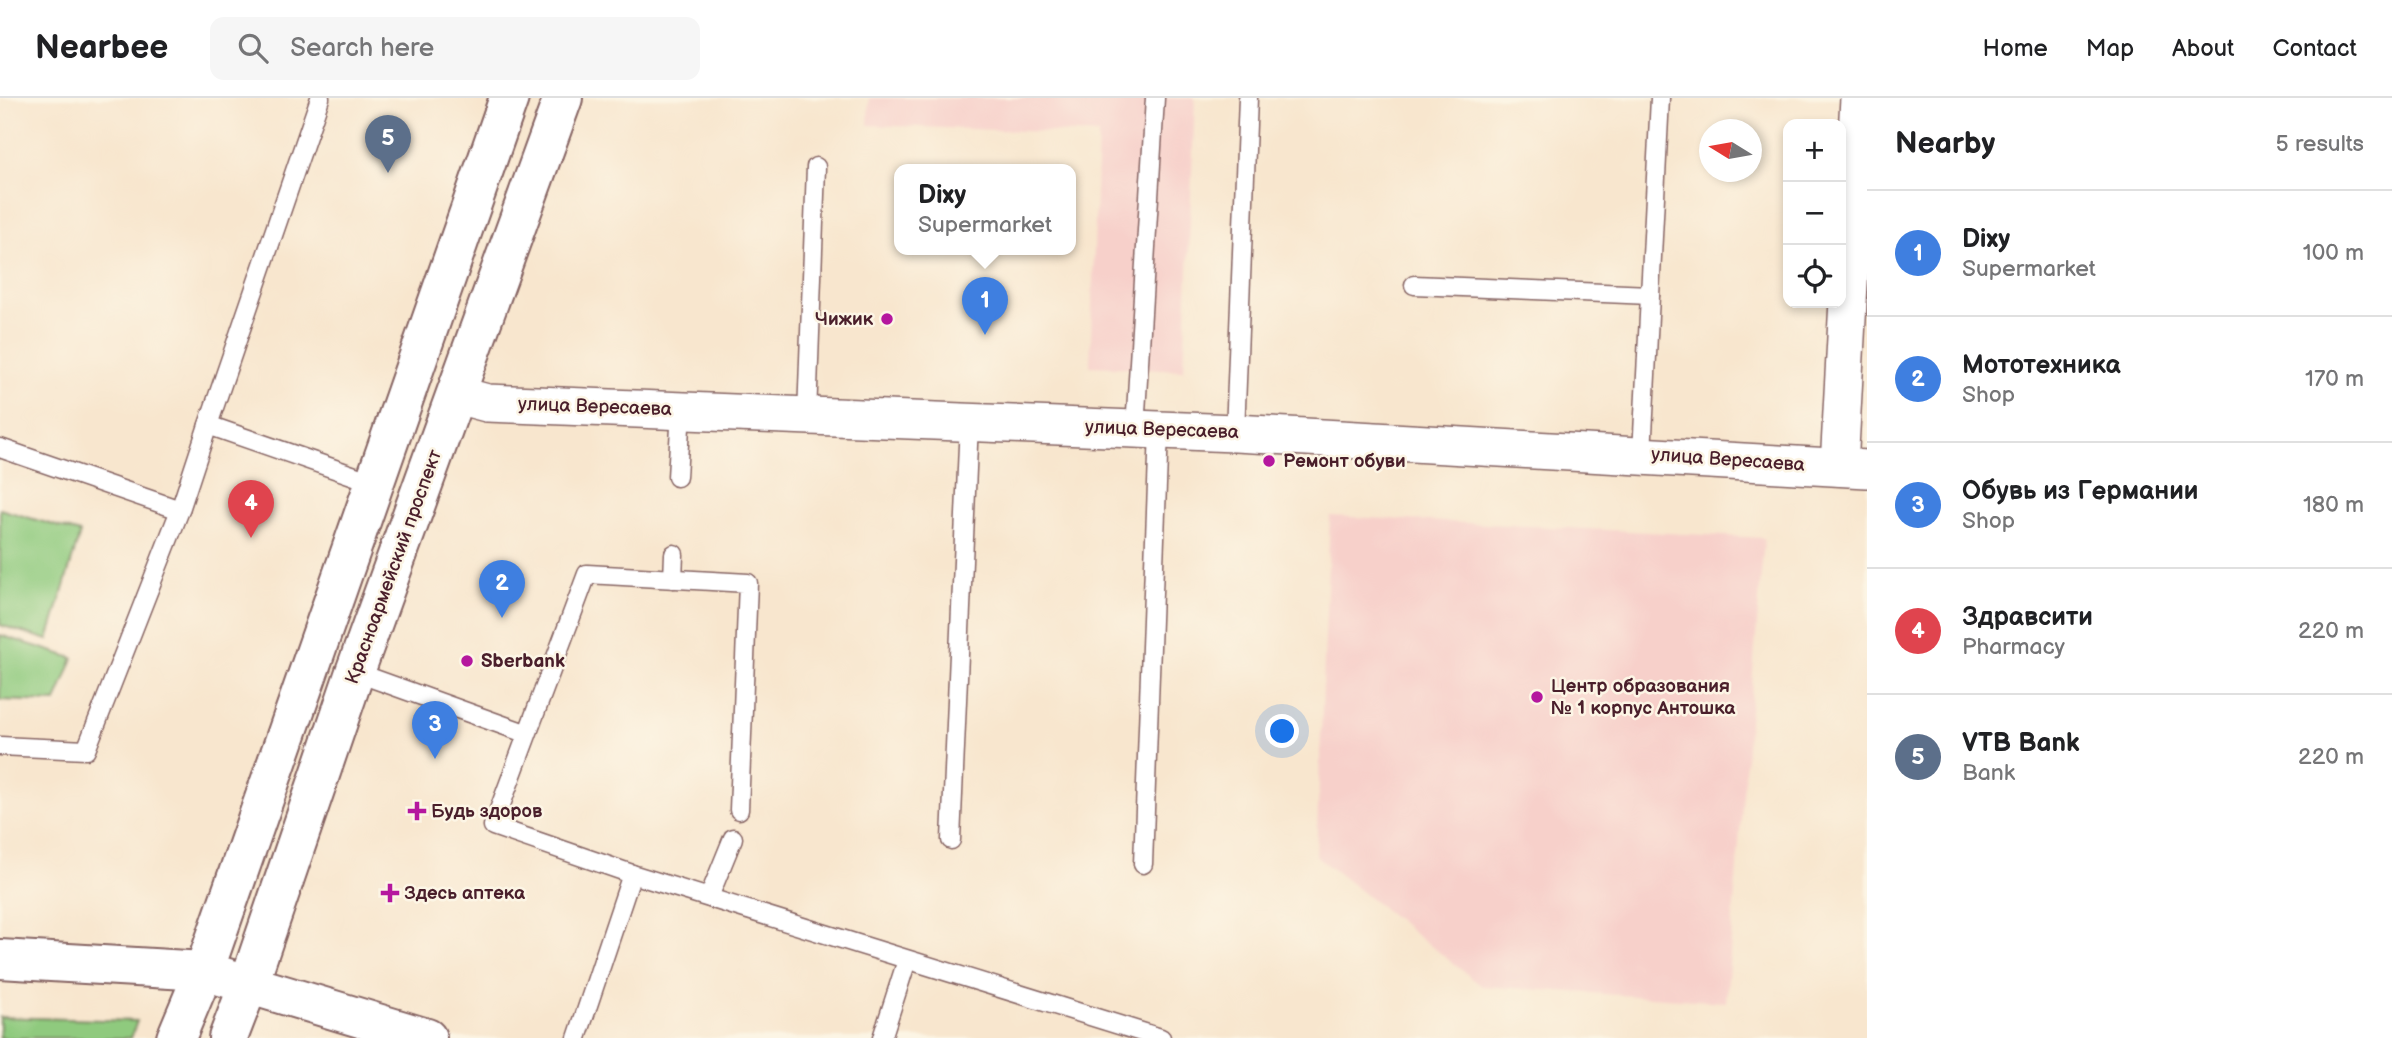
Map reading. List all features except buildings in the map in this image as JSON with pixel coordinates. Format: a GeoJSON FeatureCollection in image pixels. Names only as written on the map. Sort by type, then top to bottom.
{"type":"FeatureCollection","features":[{"type":"Feature","properties":{"kind":"main road"},"geometry":{"type":"LineString","coordinates":[[176,1038],[204,971],[509,98]]}},
{"type":"Feature","properties":{"kind":"main road","name":"Красноармейский проспект"},"geometry":{"type":"LineString","coordinates":[[228,1038],[355,672],[563,98]]}},
{"type":"Feature","properties":{"kind":"main road"},"geometry":{"type":"LineString","coordinates":[[0,959],[204,971],[426,1038]]}},
{"type":"Feature","properties":{"kind":"street"},"geometry":{"type":"LineString","coordinates":[[1853,468],[1859,98]]}},
{"type":"Feature","properties":{"kind":"street","name":"улица Вересаева"},"geometry":{"type":"LineString","coordinates":[[457,395],[487,403],[1235,433],[1853,468]]}},
{"type":"Feature","properties":{"kind":"lane"},"geometry":{"type":"LineString","coordinates":[[0,746],[86,750],[180,510],[320,98]]}},
{"type":"Feature","properties":{"kind":"lane"},"geometry":{"type":"LineString","coordinates":[[1143,864],[1147,429],[1154,98]]}},
{"type":"Feature","properties":{"kind":"lane"},"geometry":{"type":"LineString","coordinates":[[1235,433],[1248,98]]}},
{"type":"Feature","properties":{"kind":"lane"},"geometry":{"type":"LineString","coordinates":[[1642,454],[1660,98]]}},
{"type":"Feature","properties":{"kind":"lane"},"geometry":{"type":"LineString","coordinates":[[807,416],[816,167]]}},
{"type":"Feature","properties":{"kind":"lane"},"geometry":{"type":"LineString","coordinates":[[1413,285],[1650,296]]}},
{"type":"Feature","properties":{"kind":"lane"},"geometry":{"type":"LineString","coordinates":[[677,477],[681,411]]}},
{"type":"Feature","properties":{"kind":"lane"},"geometry":{"type":"LineString","coordinates":[[951,840],[969,422]]}},
{"type":"Feature","properties":{"kind":"lane"},"geometry":{"type":"LineString","coordinates":[[208,425],[375,483]]}},
{"type":"Feature","properties":{"kind":"lane"},"geometry":{"type":"LineString","coordinates":[[0,448],[180,510]]}},
{"type":"Feature","properties":{"kind":"lane"},"geometry":{"type":"LineString","coordinates":[[673,579],[674,554]]}},
{"type":"Feature","properties":{"kind":"lane"},"geometry":{"type":"LineString","coordinates":[[739,810],[748,583],[587,574],[525,733],[493,826],[632,874],[1161,1038]]}},
{"type":"Feature","properties":{"kind":"lane"},"geometry":{"type":"LineString","coordinates":[[355,672],[525,733]]}},
{"type":"Feature","properties":{"kind":"lane"},"geometry":{"type":"LineString","coordinates":[[709,897],[733,838]]}},
{"type":"Feature","properties":{"kind":"lane"},"geometry":{"type":"LineString","coordinates":[[577,1038],[632,874]]}},
{"type":"Feature","properties":{"kind":"lane"},"geometry":{"type":"LineString","coordinates":[[882,1038],[907,960]]}},
{"type":"Feature","properties":{"kind":"shaded area"},"geometry":{"type":"Polygon","coordinates":[[[869,98],[1195,98],[1184,370],[1090,366],[1098,134],[868,125],[869,98]]]}},
{"type":"Feature","properties":{"kind":"shaded area","name":"Центр образования № 1 корпус Антошка"},"geometry":{"type":"Polygon","coordinates":[[[1330,516],[1764,538],[1726,1002],[1482,986],[1316,856],[1330,516]]]}},
{"type":"Feature","properties":{"kind":"green space"},"geometry":{"type":"Polygon","coordinates":[[[0,509],[80,533],[48,640],[0,625],[0,509]]]}},
{"type":"Feature","properties":{"kind":"green space"},"geometry":{"type":"Polygon","coordinates":[[[0,635],[73,658],[56,702],[0,700],[0,635]]]}},
{"type":"Feature","properties":{"kind":"green space"},"geometry":{"type":"Polygon","coordinates":[[[0,1017],[137,1021],[131,1038],[0,1038],[0,1017]]]}},
{"type":"Feature","properties":{"kind":"place","name":"VTB Bank"},"geometry":{"type":"Point","coordinates":[388,173]}},
{"type":"Feature","properties":{"kind":"place","name":"Чижик"},"geometry":{"type":"Point","coordinates":[887,319]}},
{"type":"Feature","properties":{"kind":"place","name":"Dixy"},"geometry":{"type":"Point","coordinates":[985,335]}},
{"type":"Feature","properties":{"kind":"place","name":"Ремонт обуви"},"geometry":{"type":"Point","coordinates":[1269,461]}},
{"type":"Feature","properties":{"kind":"place","name":"Здравсити"},"geometry":{"type":"Point","coordinates":[251,538]}},
{"type":"Feature","properties":{"kind":"place","name":"Мототехника"},"geometry":{"type":"Point","coordinates":[502,618]}},
{"type":"Feature","properties":{"kind":"place","name":"Sberbank"},"geometry":{"type":"Point","coordinates":[467,661]}},
{"type":"Feature","properties":{"kind":"place","name":"Центр образования № 1 корпус Антошка"},"geometry":{"type":"Point","coordinates":[1537,697]}},
{"type":"Feature","properties":{"kind":"place","name":"Обувь из Германии"},"geometry":{"type":"Point","coordinates":[435,759]}},
{"type":"Feature","properties":{"kind":"place","name":"Будь здоров"},"geometry":{"type":"Point","coordinates":[417,811]}},
{"type":"Feature","properties":{"kind":"place","name":"Здесь аптека"},"geometry":{"type":"Point","coordinates":[390,893]}}]}
